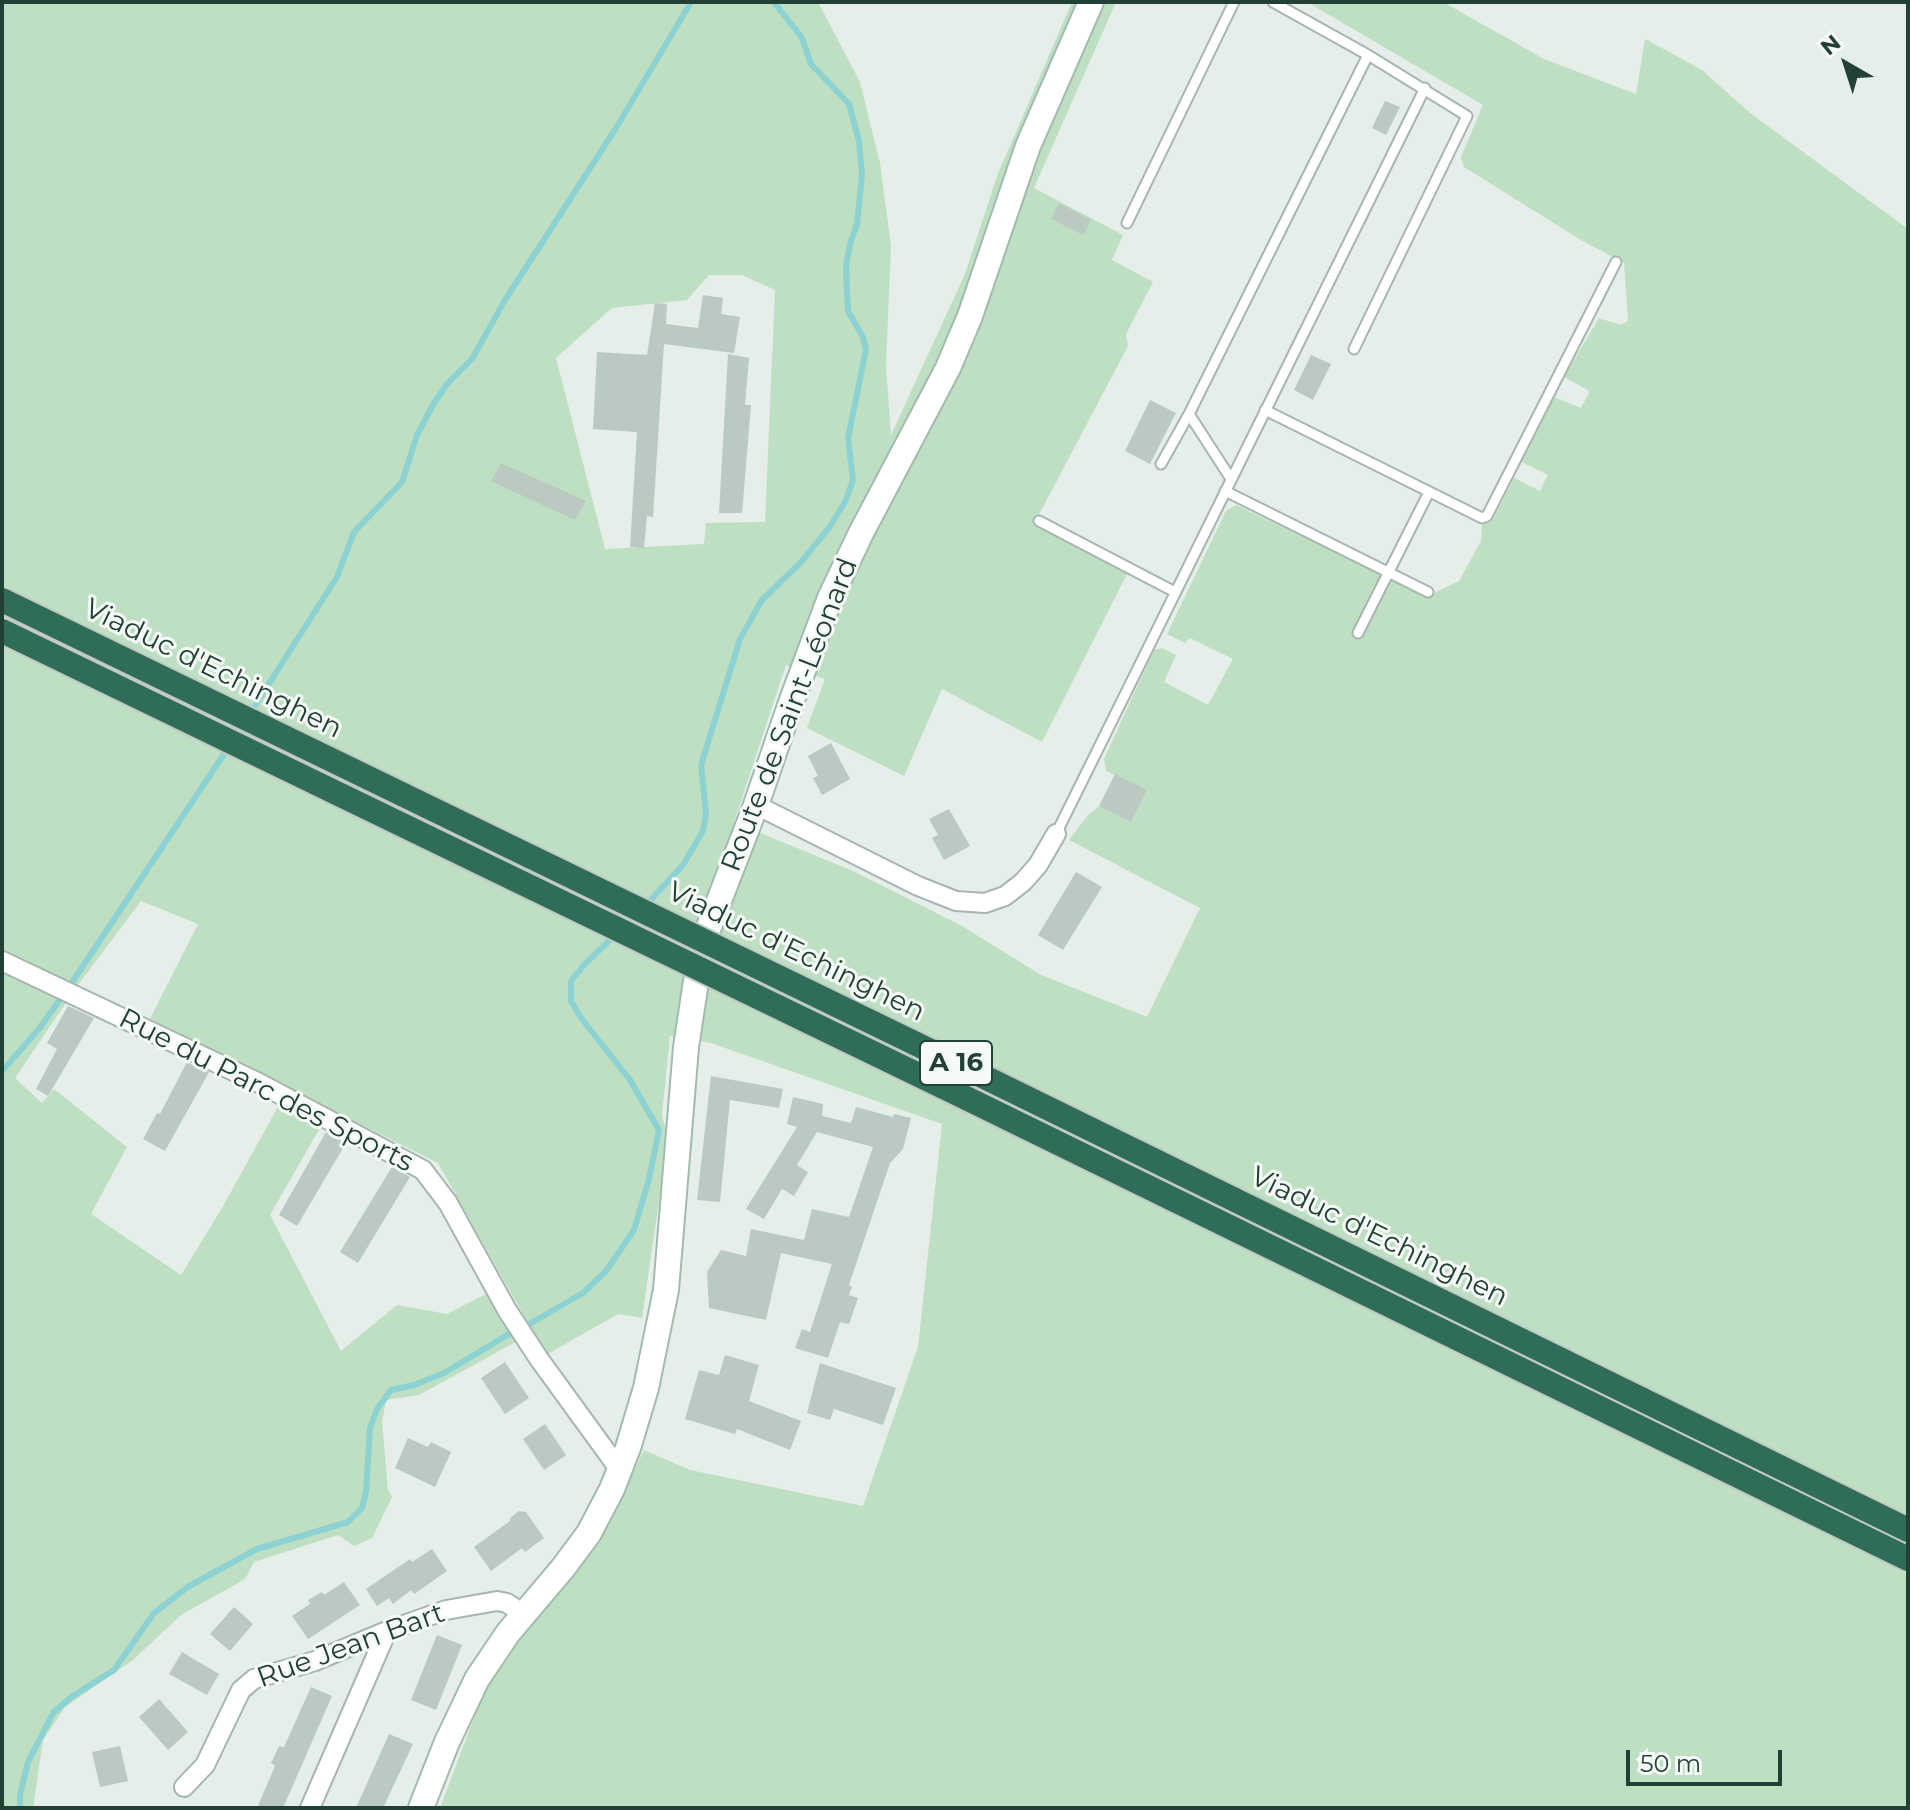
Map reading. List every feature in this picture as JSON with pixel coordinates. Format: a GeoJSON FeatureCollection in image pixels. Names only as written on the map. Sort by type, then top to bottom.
{"type":"FeatureCollection","features":[{"type":"Feature","properties":{"kind":"highway","name":"Viaduc d'Echinghen"},"geometry":{"type":"LineString","coordinates":[[2,600],[1908,1530]]}},
{"type":"Feature","properties":{"kind":"highway","name":"Viaduc d'Echinghen"},"geometry":{"type":"LineString","coordinates":[[2,631],[1908,1559]]}},
{"type":"Feature","properties":{"kind":"street","name":"Route de Saint-Léonard"},"geometry":{"type":"LineString","coordinates":[[421,1808],[447,1742],[477,1679],[523,1614],[589,1533],[637,1421],[666,1290],[686,1047],[699,962],[707,932],[830,598],[948,368],[970,316],[1028,146],[1091,2]]}},
{"type":"Feature","properties":{"kind":"street"},"geometry":{"type":"LineString","coordinates":[[756,805],[918,886],[956,901],[985,903],[1005,896],[1038,865],[1056,834]]}},
{"type":"Feature","properties":{"kind":"street","name":"Rue du Parc des Sports"},"geometry":{"type":"LineString","coordinates":[[2,961],[259,1083],[423,1170],[448,1203],[507,1310],[539,1359],[619,1469]]}},
{"type":"Feature","properties":{"kind":"street","name":"Rue Jean Bart"},"geometry":{"type":"LineString","coordinates":[[184,1787],[205,1765],[234,1704],[248,1683],[315,1661],[432,1614],[482,1601],[507,1603],[523,1614]]}},
{"type":"Feature","properties":{"kind":"street"},"geometry":{"type":"LineString","coordinates":[[310,1808],[387,1631]]}},
{"type":"Feature","properties":{"kind":"lane"},"geometry":{"type":"LineString","coordinates":[[1127,223],[1234,2]]}},
{"type":"Feature","properties":{"kind":"lane"},"geometry":{"type":"LineString","coordinates":[[1273,2],[1425,88],[1464,111],[1467,116],[1354,349]]}},
{"type":"Feature","properties":{"kind":"lane"},"geometry":{"type":"LineString","coordinates":[[1161,464],[1189,414],[1368,55]]}},
{"type":"Feature","properties":{"kind":"lane"},"geometry":{"type":"LineString","coordinates":[[1056,834],[1425,88]]}},
{"type":"Feature","properties":{"kind":"lane"},"geometry":{"type":"LineString","coordinates":[[1265,410],[1482,518],[1487,516],[1494,509],[1616,262]]}},
{"type":"Feature","properties":{"kind":"lane"},"geometry":{"type":"LineString","coordinates":[[1189,414],[1231,479]]}},
{"type":"Feature","properties":{"kind":"lane"},"geometry":{"type":"LineString","coordinates":[[1225,491],[1428,592]]}},
{"type":"Feature","properties":{"kind":"lane"},"geometry":{"type":"LineString","coordinates":[[1358,633],[1429,492]]}},
{"type":"Feature","properties":{"kind":"lane"},"geometry":{"type":"LineString","coordinates":[[1039,521],[1175,592]]}},
{"type":"Feature","properties":{"kind":"green space"},"geometry":{"type":"Polygon","coordinates":[[[2,2],[818,2],[860,82],[880,163],[891,246],[886,367],[891,435],[965,274],[997,176],[1072,2],[1116,2],[1034,188],[1123,235],[1112,260],[1153,282],[1126,334],[1128,346],[1034,524],[1128,572],[1042,742],[942,689],[904,776],[807,728],[825,679],[786,665],[734,822],[855,872],[962,926],[1041,975],[1147,1017],[1200,908],[1069,840],[1099,806],[1131,822],[1147,790],[1106,771],[1104,759],[1154,650],[1162,648],[1176,655],[1164,682],[1208,705],[1233,659],[1190,638],[1185,643],[1167,634],[1226,511],[1236,505],[1428,596],[1459,581],[1481,541],[1482,524],[1493,520],[1514,478],[1540,491],[1548,475],[1522,462],[1554,397],[1581,408],[1589,393],[1564,377],[1599,318],[1620,325],[1628,321],[1624,263],[1581,240],[1464,167],[1461,157],[1483,105],[1307,2],[1443,2],[1544,59],[1636,94],[1645,39],[1702,70],[1750,113],[1908,229],[1908,1808],[440,1808],[493,1667],[598,1544],[644,1450],[690,1470],[863,1506],[918,1347],[942,1124],[711,1043],[670,1036],[662,1115],[668,1139],[642,1318],[618,1314],[546,1355],[438,1163],[150,1019],[198,924],[141,901],[78,985],[15,1078],[42,1103],[54,1089],[127,1147],[91,1214],[181,1275],[279,1105],[321,1126],[270,1215],[341,1351],[397,1305],[447,1314],[492,1291],[521,1339],[419,1395],[386,1400],[382,1422],[388,1490],[392,1497],[372,1538],[354,1546],[338,1535],[254,1562],[245,1579],[181,1615],[133,1660],[65,1707],[43,1740],[33,1808],[2,1808],[2,2]],[[709,275],[687,300],[612,308],[556,358],[605,549],[704,544],[706,523],[765,522],[775,290],[742,275],[709,275]]]}},
{"type":"Feature","properties":{"kind":"building"},"geometry":{"type":"Polygon","coordinates":[[[1385,101],[1400,107],[1386,135],[1372,128],[1385,101]]]}},
{"type":"Feature","properties":{"kind":"building"},"geometry":{"type":"Polygon","coordinates":[[[1059,203],[1091,220],[1083,235],[1051,219],[1059,203]]]}},
{"type":"Feature","properties":{"kind":"building"},"geometry":{"type":"Polygon","coordinates":[[[703,295],[723,298],[721,314],[740,317],[734,353],[664,344],[653,517],[647,516],[644,548],[630,547],[637,432],[593,429],[597,352],[647,355],[655,303],[667,304],[666,324],[698,328],[703,295]]]}},
{"type":"Feature","properties":{"kind":"building"},"geometry":{"type":"Polygon","coordinates":[[[728,354],[749,358],[745,405],[751,405],[742,513],[719,513],[728,354]]]}},
{"type":"Feature","properties":{"kind":"building"},"geometry":{"type":"Polygon","coordinates":[[[1311,355],[1331,364],[1313,400],[1294,390],[1311,355]]]}},
{"type":"Feature","properties":{"kind":"building"},"geometry":{"type":"Polygon","coordinates":[[[1150,400],[1176,413],[1150,464],[1125,451],[1150,400]]]}},
{"type":"Feature","properties":{"kind":"building"},"geometry":{"type":"Polygon","coordinates":[[[501,463],[586,501],[575,520],[491,481],[501,463]]]}},
{"type":"Feature","properties":{"kind":"building"},"geometry":{"type":"Polygon","coordinates":[[[831,743],[850,779],[822,795],[813,778],[818,776],[808,756],[831,743]]]}},
{"type":"Feature","properties":{"kind":"building"},"geometry":{"type":"Polygon","coordinates":[[[1115,774],[1147,790],[1131,822],[1099,806],[1115,774]]]}},
{"type":"Feature","properties":{"kind":"building"},"geometry":{"type":"Polygon","coordinates":[[[949,809],[970,846],[944,860],[932,838],[938,835],[929,819],[949,809]]]}},
{"type":"Feature","properties":{"kind":"building"},"geometry":{"type":"Polygon","coordinates":[[[1076,872],[1102,887],[1063,950],[1038,935],[1076,872]]]}},
{"type":"Feature","properties":{"kind":"building"},"geometry":{"type":"Polygon","coordinates":[[[68,1006],[94,1018],[48,1096],[36,1089],[57,1049],[47,1043],[68,1006]]]}},
{"type":"Feature","properties":{"kind":"building"},"geometry":{"type":"Polygon","coordinates":[[[187,1062],[209,1072],[165,1151],[143,1139],[187,1062]]]}},
{"type":"Feature","properties":{"kind":"building"},"geometry":{"type":"Polygon","coordinates":[[[711,1076],[783,1089],[779,1108],[730,1100],[720,1202],[697,1200],[711,1076]]]}},
{"type":"Feature","properties":{"kind":"building"},"geometry":{"type":"Polygon","coordinates":[[[793,1097],[823,1104],[822,1116],[851,1123],[856,1107],[893,1117],[894,1114],[911,1118],[903,1149],[890,1163],[849,1285],[852,1287],[849,1295],[858,1298],[849,1324],[840,1322],[828,1358],[795,1348],[802,1329],[810,1332],[832,1264],[781,1253],[766,1320],[709,1308],[707,1272],[721,1250],[746,1256],[751,1229],[804,1240],[812,1209],[849,1217],[873,1147],[817,1132],[797,1165],[808,1172],[794,1196],[782,1189],[764,1219],[746,1209],[797,1127],[787,1124],[793,1097]]]}},
{"type":"Feature","properties":{"kind":"building"},"geometry":{"type":"Polygon","coordinates":[[[326,1132],[346,1143],[297,1226],[279,1215],[326,1132]]]}},
{"type":"Feature","properties":{"kind":"building"},"geometry":{"type":"Polygon","coordinates":[[[392,1167],[410,1177],[358,1263],[340,1252],[392,1167]]]}},
{"type":"Feature","properties":{"kind":"building"},"geometry":{"type":"Polygon","coordinates":[[[725,1355],[759,1365],[749,1401],[801,1421],[790,1450],[737,1429],[735,1434],[685,1419],[699,1370],[719,1375],[725,1355]]]}},
{"type":"Feature","properties":{"kind":"building"},"geometry":{"type":"Polygon","coordinates":[[[505,1362],[529,1398],[505,1414],[481,1378],[505,1362]]]}},
{"type":"Feature","properties":{"kind":"building"},"geometry":{"type":"Polygon","coordinates":[[[820,1363],[896,1388],[883,1425],[834,1409],[830,1420],[807,1413],[820,1363]]]}},
{"type":"Feature","properties":{"kind":"building"},"geometry":{"type":"Polygon","coordinates":[[[545,1424],[566,1455],[544,1470],[523,1439],[545,1424]]]}},
{"type":"Feature","properties":{"kind":"building"},"geometry":{"type":"Polygon","coordinates":[[[408,1438],[428,1447],[431,1442],[451,1452],[435,1487],[395,1468],[408,1438]]]}},
{"type":"Feature","properties":{"kind":"building"},"geometry":{"type":"Polygon","coordinates":[[[519,1511],[526,1512],[544,1538],[525,1552],[522,1548],[491,1571],[474,1547],[519,1511]]]}},
{"type":"Feature","properties":{"kind":"building"},"geometry":{"type":"Polygon","coordinates":[[[432,1549],[447,1571],[414,1594],[411,1590],[393,1604],[389,1598],[377,1606],[366,1589],[410,1559],[412,1562],[432,1549]]]}},
{"type":"Feature","properties":{"kind":"building"},"geometry":{"type":"Polygon","coordinates":[[[344,1582],[360,1605],[308,1639],[292,1616],[310,1604],[308,1600],[322,1592],[324,1595],[344,1582]]]}},
{"type":"Feature","properties":{"kind":"building"},"geometry":{"type":"Polygon","coordinates":[[[234,1607],[253,1624],[230,1651],[210,1634],[234,1607]]]}},
{"type":"Feature","properties":{"kind":"building"},"geometry":{"type":"Polygon","coordinates":[[[437,1635],[462,1645],[436,1710],[411,1700],[437,1635]]]}},
{"type":"Feature","properties":{"kind":"building"},"geometry":{"type":"Polygon","coordinates":[[[182,1652],[219,1674],[207,1695],[169,1674],[182,1652]]]}},
{"type":"Feature","properties":{"kind":"building"},"geometry":{"type":"Polygon","coordinates":[[[311,1687],[332,1696],[283,1808],[257,1808],[275,1766],[271,1763],[279,1746],[284,1747],[311,1687]]]}},
{"type":"Feature","properties":{"kind":"building"},"geometry":{"type":"Polygon","coordinates":[[[159,1699],[188,1732],[168,1750],[139,1717],[159,1699]]]}},
{"type":"Feature","properties":{"kind":"building"},"geometry":{"type":"Polygon","coordinates":[[[389,1734],[413,1744],[383,1808],[356,1808],[389,1734]]]}},
{"type":"Feature","properties":{"kind":"building"},"geometry":{"type":"Polygon","coordinates":[[[120,1746],[128,1781],[100,1787],[92,1752],[120,1746]]]}},
{"type":"Feature","properties":{"kind":"waterway"},"geometry":{"type":"LineString","coordinates":[[249,715],[337,577],[354,532],[402,482],[417,435],[434,403],[447,384],[472,359],[505,300],[616,128],[691,2]]}},
{"type":"Feature","properties":{"kind":"waterway"},"geometry":{"type":"LineString","coordinates":[[646,905],[683,865],[703,831],[706,813],[701,765],[740,639],[762,600],[801,562],[829,528],[845,502],[853,480],[848,438],[866,349],[863,337],[848,311],[846,266],[857,224],[862,175],[859,141],[849,104],[811,64],[802,38],[774,2]]}},
{"type":"Feature","properties":{"kind":"waterway"},"geometry":{"type":"LineString","coordinates":[[2,1071],[38,1030],[71,984],[228,748]]}},
{"type":"Feature","properties":{"kind":"waterway"},"geometry":{"type":"LineString","coordinates":[[531,1323],[583,1293],[606,1271],[634,1230],[649,1179],[659,1130],[630,1080],[571,1001],[571,981],[615,935]]}},
{"type":"Feature","properties":{"kind":"waterway"},"geometry":{"type":"LineString","coordinates":[[20,1808],[28,1762],[53,1713],[71,1697],[114,1670],[154,1613],[189,1586],[257,1549],[348,1522],[362,1508],[370,1428],[377,1409],[391,1390],[444,1373],[509,1334]]}}]}
